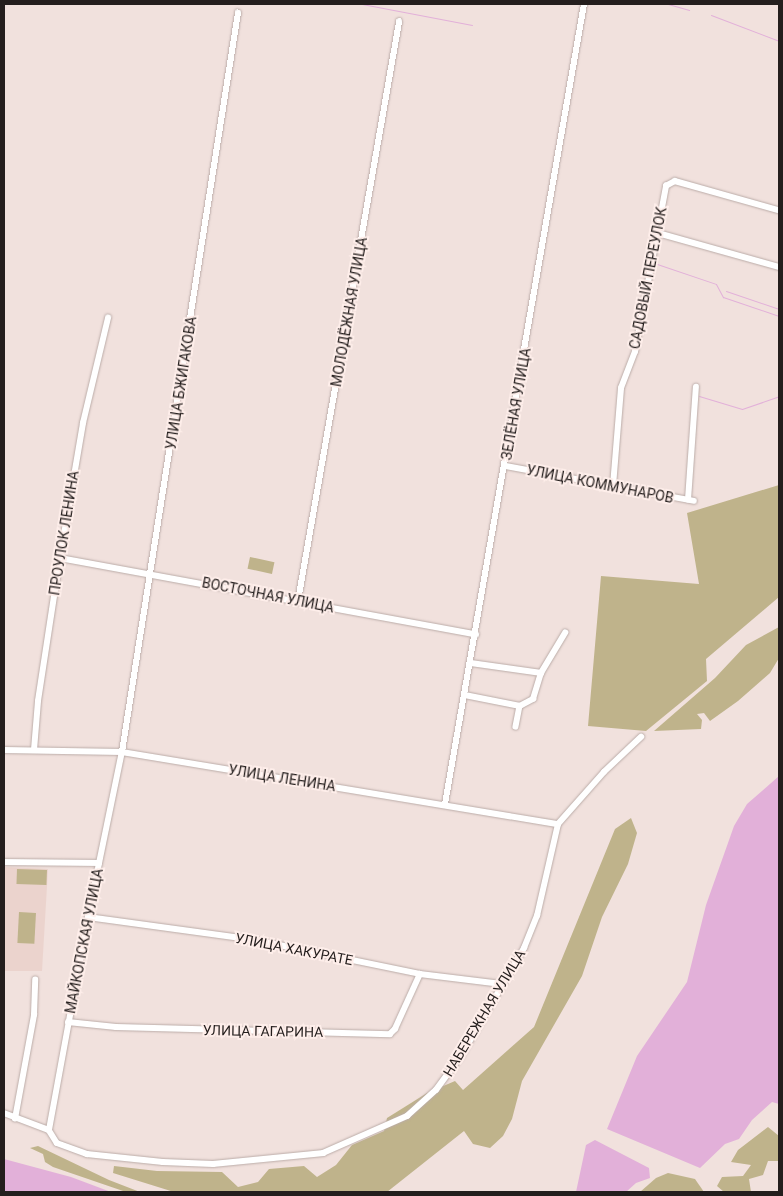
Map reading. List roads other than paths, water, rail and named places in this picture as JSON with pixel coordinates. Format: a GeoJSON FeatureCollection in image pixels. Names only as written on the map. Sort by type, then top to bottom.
{"type":"FeatureCollection","features":[{"type":"Feature","properties":{"kind":"street","name":"ЗЕЛЁНАЯ УЛИЦА"},"geometry":{"type":"LineString","coordinates":[[445,804],[506,466],[584,4]]}},
{"type":"Feature","properties":{"kind":"street","name":"УЛИЦА БЖИГАКОВА"},"geometry":{"type":"LineString","coordinates":[[122,752],[152,573],[238,13]]}},
{"type":"Feature","properties":{"kind":"street","name":"МОЛОДЁЖНАЯ УЛИЦА"},"geometry":{"type":"LineString","coordinates":[[298,601],[399,22]]}},
{"type":"Feature","properties":{"kind":"street","name":"САДОВЫЙ ПЕРЕУЛОК"},"geometry":{"type":"LineString","coordinates":[[614,486],[621,388],[635,352],[666,186],[669,182],[778,210]]}},
{"type":"Feature","properties":{"kind":"street"},"geometry":{"type":"LineString","coordinates":[[658,232],[779,267]]}},
{"type":"Feature","properties":{"kind":"street","name":"ПРОУЛОК ЛЕНИНА"},"geometry":{"type":"LineString","coordinates":[[34,750],[38,701],[83,423],[108,318]]}},
{"type":"Feature","properties":{"kind":"street","name":"УЛИЦА КОММУНАРОВ"},"geometry":{"type":"LineString","coordinates":[[506,466],[691,500],[696,387]]}},
{"type":"Feature","properties":{"kind":"street","name":"ВОСТОЧНАЯ УЛИЦА"},"geometry":{"type":"LineString","coordinates":[[60,558],[152,573],[476,634]]}},
{"type":"Feature","properties":{"kind":"street"},"geometry":{"type":"LineString","coordinates":[[465,695],[520,706],[533,699],[541,673],[565,633]]}},
{"type":"Feature","properties":{"kind":"street"},"geometry":{"type":"LineString","coordinates":[[471,663],[541,673]]}},
{"type":"Feature","properties":{"kind":"street"},"geometry":{"type":"LineString","coordinates":[[516,727],[520,706]]}},
{"type":"Feature","properties":{"kind":"street","name":"НАБЕРЕЖНАЯ УЛИЦА"},"geometry":{"type":"LineString","coordinates":[[49,1130],[57,1143],[87,1154],[163,1162],[240,1163],[323,1153],[408,1116],[436,1090],[461,1056],[501,984],[524,948],[537,916],[558,824],[604,772],[641,737]]}},
{"type":"Feature","properties":{"kind":"street","name":"УЛИЦА ЛЕНИНА"},"geometry":{"type":"LineString","coordinates":[[4,750],[122,752],[558,824]]}},
{"type":"Feature","properties":{"kind":"street","name":"МАЙКОПСКАЯ УЛИЦА"},"geometry":{"type":"LineString","coordinates":[[49,1130],[98,863],[122,752]]}},
{"type":"Feature","properties":{"kind":"street"},"geometry":{"type":"LineString","coordinates":[[4,862],[98,863]]}},
{"type":"Feature","properties":{"kind":"street","name":"УЛИЦА ХАКУРАТЕ"},"geometry":{"type":"LineString","coordinates":[[88,917],[255,940],[420,974],[501,984]]}},
{"type":"Feature","properties":{"kind":"street","name":"УЛИЦА ГАГАРИНА"},"geometry":{"type":"LineString","coordinates":[[68,1022],[116,1027],[390,1034],[395,1029],[420,974]]}},
{"type":"Feature","properties":{"kind":"street"},"geometry":{"type":"LineString","coordinates":[[15,1119],[34,1015],[35,980]]}},
{"type":"Feature","properties":{"kind":"street"},"geometry":{"type":"LineString","coordinates":[[4,1113],[15,1119],[49,1130]]}},
{"type":"Feature","properties":{"kind":"waterway"},"geometry":{"type":"LineString","coordinates":[[362,4],[472,25]]}},
{"type":"Feature","properties":{"kind":"waterway"},"geometry":{"type":"LineString","coordinates":[[668,4],[689,10]]}},
{"type":"Feature","properties":{"kind":"waterway"},"geometry":{"type":"LineString","coordinates":[[711,15],[779,41]]}},
{"type":"Feature","properties":{"kind":"waterway"},"geometry":{"type":"LineString","coordinates":[[657,264],[716,284],[723,297],[779,316]]}},
{"type":"Feature","properties":{"kind":"waterway"},"geometry":{"type":"LineString","coordinates":[[726,291],[779,309]]}},
{"type":"Feature","properties":{"kind":"waterway"},"geometry":{"type":"LineString","coordinates":[[699,396],[742,409],[779,396]]}}]}
